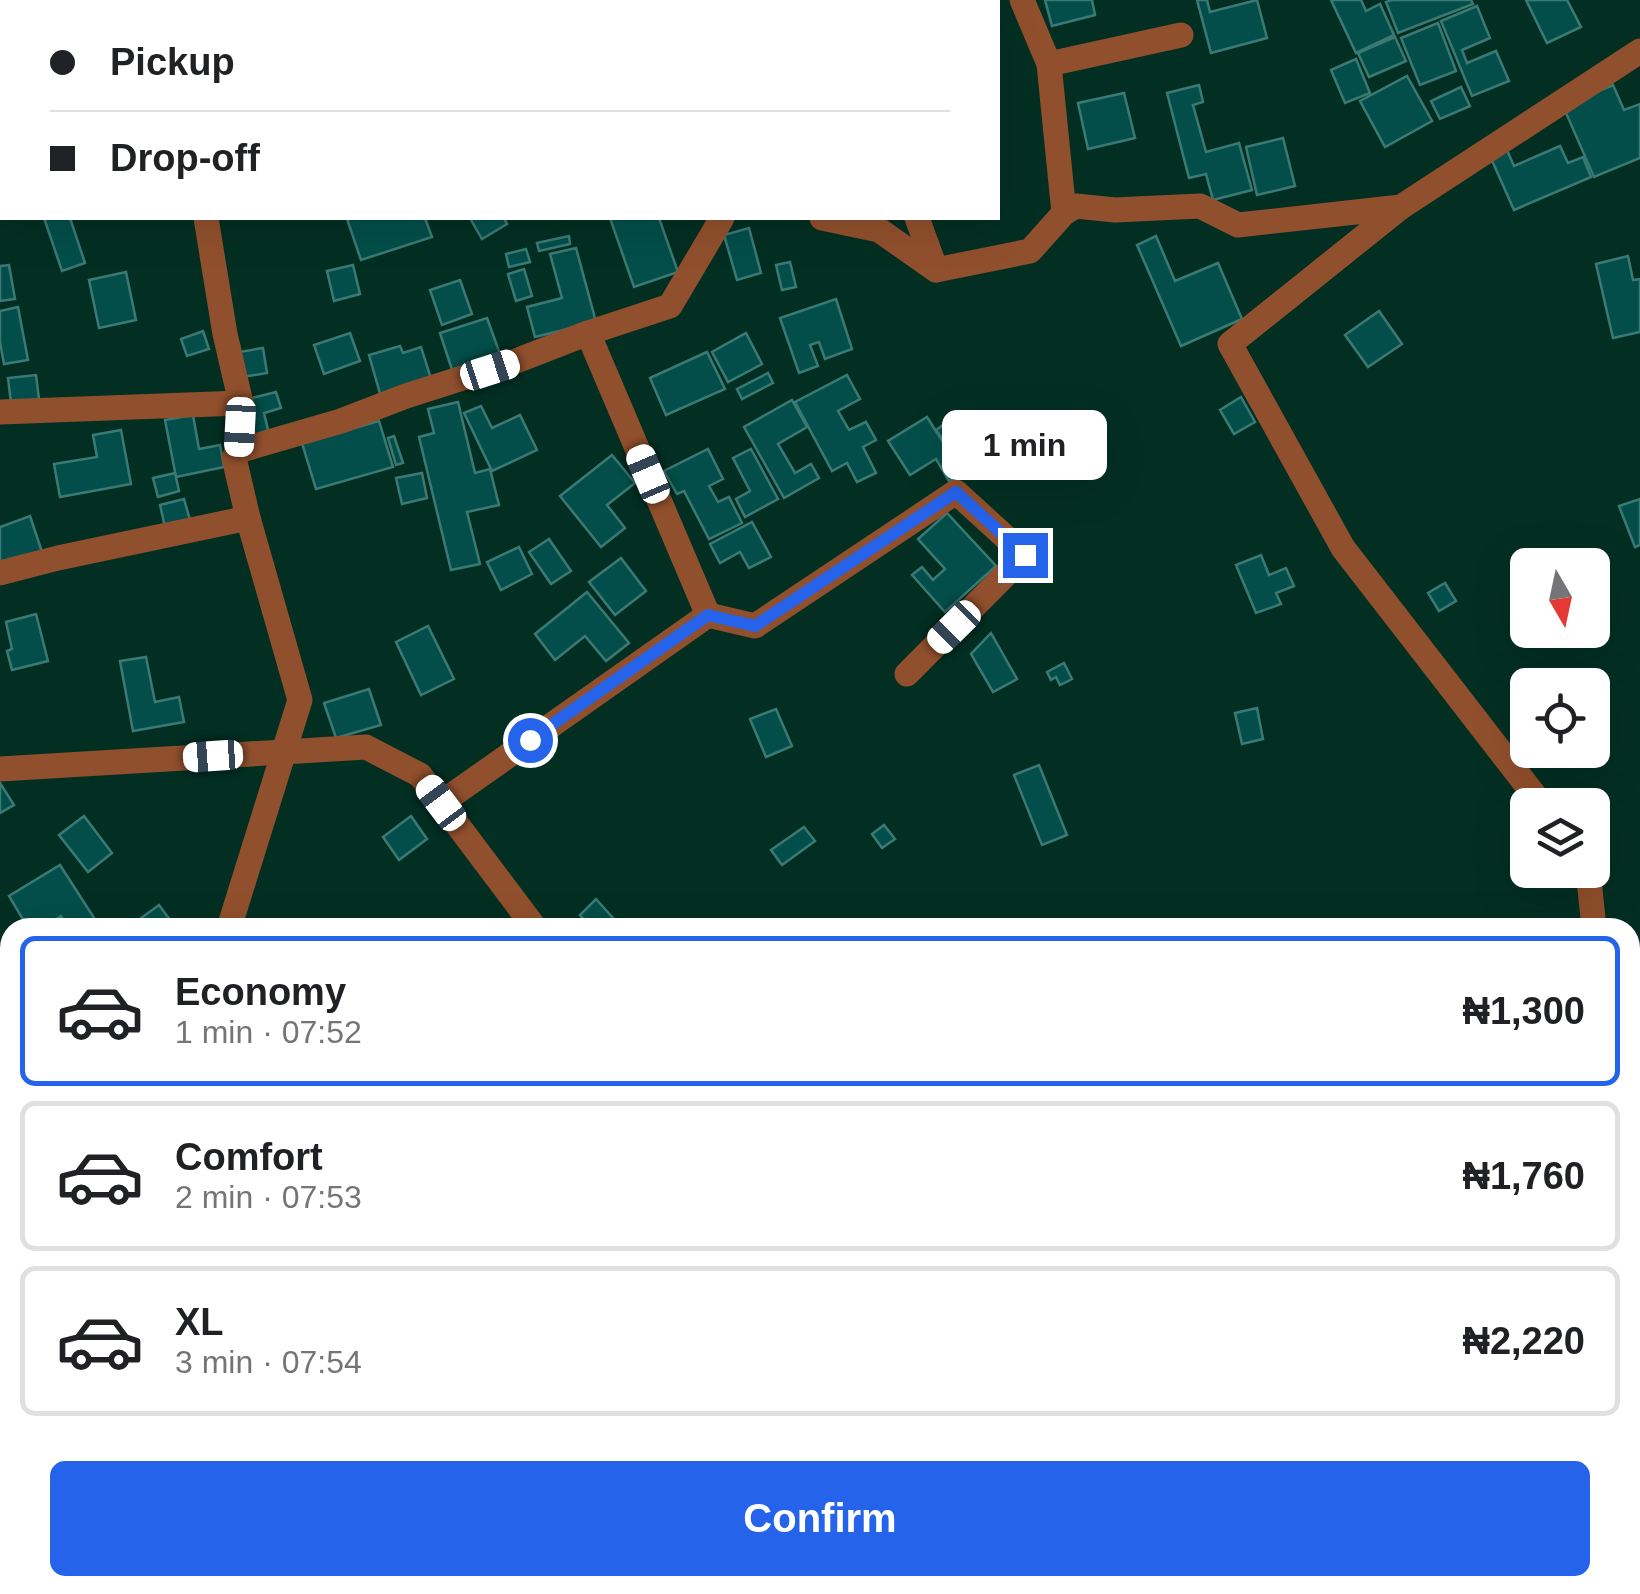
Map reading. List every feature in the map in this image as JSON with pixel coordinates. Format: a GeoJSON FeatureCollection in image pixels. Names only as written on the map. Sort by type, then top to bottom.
{"type":"FeatureCollection","features":[{"type":"Feature","properties":{"kind":"street"},"geometry":{"type":"LineString","coordinates":[[1022,0],[1048,64],[1064,213]]}},
{"type":"Feature","properties":{"kind":"street"},"geometry":{"type":"LineString","coordinates":[[1048,64],[1181,34]]}},
{"type":"Feature","properties":{"kind":"street"},"geometry":{"type":"LineString","coordinates":[[1529,788],[1343,548],[1230,344],[1401,208],[1640,50]]}},
{"type":"Feature","properties":{"kind":"street"},"geometry":{"type":"LineString","coordinates":[[831,220],[878,230],[936,270],[1030,252],[1064,213],[1076,206],[1115,210],[1200,206],[1238,225],[1401,208]]}},
{"type":"Feature","properties":{"kind":"street"},"geometry":{"type":"LineString","coordinates":[[206,220],[241,404],[238,451],[234,458],[300,700],[233,918]]}},
{"type":"Feature","properties":{"kind":"street"},"geometry":{"type":"LineString","coordinates":[[238,451],[341,421],[670,306],[721,220]]}},
{"type":"Feature","properties":{"kind":"street"},"geometry":{"type":"LineString","coordinates":[[918,220],[936,270]]}},
{"type":"Feature","properties":{"kind":"street"},"geometry":{"type":"LineString","coordinates":[[588,332],[708,615]]}},
{"type":"Feature","properties":{"kind":"street"},"geometry":{"type":"LineString","coordinates":[[0,412],[241,404]]}},
{"type":"Feature","properties":{"kind":"street"},"geometry":{"type":"LineString","coordinates":[[441,803],[708,615],[755,626],[956,492],[1025,555],[908,674]]}},
{"type":"Feature","properties":{"kind":"street"},"geometry":{"type":"LineString","coordinates":[[0,573],[248,518]]}},
{"type":"Feature","properties":{"kind":"street"},"geometry":{"type":"LineString","coordinates":[[0,769],[366,747],[420,775],[527,918]]}},
{"type":"Feature","properties":{"kind":"street"},"geometry":{"type":"LineString","coordinates":[[1590,888],[1593,918]]}},
{"type":"Feature","properties":{"kind":"building"},"geometry":{"type":"Polygon","coordinates":[[[1045,0],[1092,0],[1095,15],[1052,26],[1045,0]]]}},
{"type":"Feature","properties":{"kind":"building"},"geometry":{"type":"Polygon","coordinates":[[[1197,0],[1207,0],[1210,12],[1257,0],[1267,38],[1211,53],[1197,0]]]}},
{"type":"Feature","properties":{"kind":"building"},"geometry":{"type":"Polygon","coordinates":[[[1331,0],[1361,0],[1366,11],[1380,4],[1394,35],[1356,53],[1331,0]]]}},
{"type":"Feature","properties":{"kind":"building"},"geometry":{"type":"Polygon","coordinates":[[[1471,0],[1473,4],[1398,33],[1386,2],[1471,0]]]}},
{"type":"Feature","properties":{"kind":"building"},"geometry":{"type":"Polygon","coordinates":[[[1526,0],[1567,0],[1581,27],[1547,43],[1526,0]]]}},
{"type":"Feature","properties":{"kind":"building"},"geometry":{"type":"Polygon","coordinates":[[[1477,6],[1490,38],[1462,50],[1467,63],[1496,51],[1509,81],[1472,96],[1441,21],[1477,6]]]}},
{"type":"Feature","properties":{"kind":"building"},"geometry":{"type":"Polygon","coordinates":[[[1438,23],[1456,71],[1420,85],[1401,38],[1438,23]]]}},
{"type":"Feature","properties":{"kind":"building"},"geometry":{"type":"Polygon","coordinates":[[[1395,37],[1406,61],[1369,77],[1358,53],[1395,37]]]}},
{"type":"Feature","properties":{"kind":"building"},"geometry":{"type":"Polygon","coordinates":[[[1356,59],[1370,93],[1345,103],[1331,70],[1356,59]]]}},
{"type":"Feature","properties":{"kind":"building"},"geometry":{"type":"Polygon","coordinates":[[[1407,76],[1432,121],[1385,147],[1360,101],[1407,76]]]}},
{"type":"Feature","properties":{"kind":"building"},"geometry":{"type":"Polygon","coordinates":[[[1199,85],[1203,102],[1193,105],[1206,152],[1239,143],[1252,190],[1213,200],[1206,174],[1189,178],[1167,93],[1199,85]]]}},
{"type":"Feature","properties":{"kind":"building"},"geometry":{"type":"Polygon","coordinates":[[[1613,85],[1624,110],[1640,104],[1640,158],[1594,177],[1563,106],[1613,85]]]}},
{"type":"Feature","properties":{"kind":"building"},"geometry":{"type":"Polygon","coordinates":[[[1461,87],[1470,106],[1440,119],[1431,101],[1461,87]]]}},
{"type":"Feature","properties":{"kind":"building"},"geometry":{"type":"Polygon","coordinates":[[[1124,93],[1135,138],[1088,149],[1078,103],[1124,93]]]}},
{"type":"Feature","properties":{"kind":"building"},"geometry":{"type":"Polygon","coordinates":[[[1283,138],[1295,186],[1257,195],[1246,147],[1283,138]]]}},
{"type":"Feature","properties":{"kind":"building"},"geometry":{"type":"Polygon","coordinates":[[[1503,141],[1514,166],[1560,146],[1568,163],[1583,157],[1591,177],[1514,210],[1486,147],[1503,141]]]}},
{"type":"Feature","properties":{"kind":"building"},"geometry":{"type":"Polygon","coordinates":[[[45,220],[71,220],[85,263],[62,271],[45,220]]]}},
{"type":"Feature","properties":{"kind":"building"},"geometry":{"type":"Polygon","coordinates":[[[347,220],[426,220],[432,237],[361,260],[347,220]]]}},
{"type":"Feature","properties":{"kind":"building"},"geometry":{"type":"Polygon","coordinates":[[[471,220],[505,220],[507,224],[482,239],[471,220]]]}},
{"type":"Feature","properties":{"kind":"building"},"geometry":{"type":"Polygon","coordinates":[[[611,220],[660,220],[678,272],[634,287],[611,220]]]}},
{"type":"Feature","properties":{"kind":"building"},"geometry":{"type":"Polygon","coordinates":[[[749,228],[761,273],[737,280],[724,235],[749,228]]]}},
{"type":"Feature","properties":{"kind":"building"},"geometry":{"type":"Polygon","coordinates":[[[569,236],[570,244],[539,251],[537,243],[569,236]]]}},
{"type":"Feature","properties":{"kind":"building"},"geometry":{"type":"Polygon","coordinates":[[[1156,236],[1175,281],[1218,263],[1242,319],[1181,346],[1137,245],[1156,236]]]}},
{"type":"Feature","properties":{"kind":"building"},"geometry":{"type":"Polygon","coordinates":[[[576,248],[596,322],[535,337],[527,307],[562,298],[550,254],[576,248]]]}},
{"type":"Feature","properties":{"kind":"building"},"geometry":{"type":"Polygon","coordinates":[[[526,249],[530,262],[509,267],[506,254],[526,249]]]}},
{"type":"Feature","properties":{"kind":"building"},"geometry":{"type":"Polygon","coordinates":[[[1628,256],[1633,280],[1640,279],[1640,332],[1613,338],[1596,264],[1628,256]]]}},
{"type":"Feature","properties":{"kind":"building"},"geometry":{"type":"Polygon","coordinates":[[[790,262],[796,287],[782,290],[776,265],[790,262]]]}},
{"type":"Feature","properties":{"kind":"building"},"geometry":{"type":"Polygon","coordinates":[[[9,265],[15,299],[0,301],[0,266],[9,265]]]}},
{"type":"Feature","properties":{"kind":"building"},"geometry":{"type":"Polygon","coordinates":[[[353,265],[360,294],[334,301],[327,271],[353,265]]]}},
{"type":"Feature","properties":{"kind":"building"},"geometry":{"type":"Polygon","coordinates":[[[524,269],[532,296],[516,301],[508,274],[524,269]]]}},
{"type":"Feature","properties":{"kind":"building"},"geometry":{"type":"Polygon","coordinates":[[[126,272],[136,320],[99,328],[89,280],[126,272]]]}},
{"type":"Feature","properties":{"kind":"building"},"geometry":{"type":"Polygon","coordinates":[[[460,280],[472,314],[442,325],[430,290],[460,280]]]}},
{"type":"Feature","properties":{"kind":"building"},"geometry":{"type":"Polygon","coordinates":[[[836,299],[852,349],[825,359],[819,342],[810,345],[818,366],[799,373],[780,318],[836,299]]]}},
{"type":"Feature","properties":{"kind":"building"},"geometry":{"type":"Polygon","coordinates":[[[18,307],[28,360],[4,364],[0,311],[18,307]]]}},
{"type":"Feature","properties":{"kind":"building"},"geometry":{"type":"Polygon","coordinates":[[[1379,311],[1402,344],[1368,367],[1345,335],[1379,311]]]}},
{"type":"Feature","properties":{"kind":"building"},"geometry":{"type":"Polygon","coordinates":[[[487,318],[500,354],[452,370],[440,333],[487,318]]]}},
{"type":"Feature","properties":{"kind":"building"},"geometry":{"type":"Polygon","coordinates":[[[203,331],[209,349],[187,356],[181,339],[203,331]]]}},
{"type":"Feature","properties":{"kind":"building"},"geometry":{"type":"Polygon","coordinates":[[[350,333],[360,361],[324,374],[314,345],[350,333]]]}},
{"type":"Feature","properties":{"kind":"building"},"geometry":{"type":"Polygon","coordinates":[[[746,333],[762,364],[728,382],[712,352],[746,333]]]}},
{"type":"Feature","properties":{"kind":"building"},"geometry":{"type":"Polygon","coordinates":[[[400,346],[403,353],[421,347],[432,382],[381,397],[369,355],[400,346]]]}},
{"type":"Feature","properties":{"kind":"building"},"geometry":{"type":"Polygon","coordinates":[[[263,348],[267,373],[231,379],[227,354],[263,348]]]}},
{"type":"Feature","properties":{"kind":"building"},"geometry":{"type":"Polygon","coordinates":[[[707,352],[725,389],[666,415],[650,378],[707,352]]]}},
{"type":"Feature","properties":{"kind":"building"},"geometry":{"type":"Polygon","coordinates":[[[768,373],[773,383],[742,399],[737,389],[768,373]]]}},
{"type":"Feature","properties":{"kind":"building"},"geometry":{"type":"Polygon","coordinates":[[[36,375],[39,399],[11,403],[8,378],[36,375]]]}},
{"type":"Feature","properties":{"kind":"building"},"geometry":{"type":"Polygon","coordinates":[[[847,375],[860,399],[838,411],[849,430],[866,422],[876,440],[863,447],[876,473],[857,482],[847,463],[832,471],[795,402],[847,375]]]}},
{"type":"Feature","properties":{"kind":"building"},"geometry":{"type":"Polygon","coordinates":[[[276,392],[281,408],[264,413],[269,434],[249,439],[240,401],[276,392]]]}},
{"type":"Feature","properties":{"kind":"building"},"geometry":{"type":"Polygon","coordinates":[[[1241,397],[1255,422],[1234,434],[1220,410],[1241,397]]]}},
{"type":"Feature","properties":{"kind":"building"},"geometry":{"type":"Polygon","coordinates":[[[792,400],[807,427],[778,444],[795,473],[811,464],[819,478],[784,498],[744,427],[792,400]]]}},
{"type":"Feature","properties":{"kind":"building"},"geometry":{"type":"Polygon","coordinates":[[[458,402],[475,473],[490,469],[499,505],[467,512],[480,564],[451,570],[419,437],[434,433],[428,409],[458,402]]]}},
{"type":"Feature","properties":{"kind":"building"},"geometry":{"type":"Polygon","coordinates":[[[481,406],[492,428],[520,415],[537,450],[492,471],[464,413],[481,406]]]}},
{"type":"Feature","properties":{"kind":"building"},"geometry":{"type":"Polygon","coordinates":[[[958,414],[985,451],[963,467],[936,430],[958,414]]]}},
{"type":"Feature","properties":{"kind":"building"},"geometry":{"type":"Polygon","coordinates":[[[193,415],[199,449],[220,445],[224,467],[176,477],[165,420],[193,415]]]}},
{"type":"Feature","properties":{"kind":"building"},"geometry":{"type":"Polygon","coordinates":[[[927,417],[962,472],[949,481],[936,459],[910,475],[888,441],[927,417]]]}},
{"type":"Feature","properties":{"kind":"building"},"geometry":{"type":"Polygon","coordinates":[[[379,421],[393,467],[316,489],[302,443],[379,421]]]}},
{"type":"Feature","properties":{"kind":"building"},"geometry":{"type":"Polygon","coordinates":[[[121,430],[131,484],[60,497],[54,464],[97,457],[93,435],[121,430]]]}},
{"type":"Feature","properties":{"kind":"building"},"geometry":{"type":"Polygon","coordinates":[[[394,436],[403,463],[396,465],[388,438],[394,436]]]}},
{"type":"Feature","properties":{"kind":"building"},"geometry":{"type":"Polygon","coordinates":[[[708,449],[723,479],[709,486],[718,502],[729,497],[742,523],[709,539],[684,491],[677,494],[664,471],[708,449]]]}},
{"type":"Feature","properties":{"kind":"building"},"geometry":{"type":"Polygon","coordinates":[[[751,449],[778,499],[745,517],[736,499],[750,491],[733,458],[751,449]]]}},
{"type":"Feature","properties":{"kind":"building"},"geometry":{"type":"Polygon","coordinates":[[[612,455],[635,483],[607,505],[625,528],[601,547],[560,496],[612,455]]]}},
{"type":"Feature","properties":{"kind":"building"},"geometry":{"type":"Polygon","coordinates":[[[175,473],[179,491],[158,497],[153,478],[175,473]]]}},
{"type":"Feature","properties":{"kind":"building"},"geometry":{"type":"Polygon","coordinates":[[[422,473],[427,498],[402,504],[396,478],[422,473]]]}},
{"type":"Feature","properties":{"kind":"building"},"geometry":{"type":"Polygon","coordinates":[[[184,499],[190,520],[165,527],[160,505],[184,499]]]}},
{"type":"Feature","properties":{"kind":"building"},"geometry":{"type":"Polygon","coordinates":[[[1640,499],[1640,545],[1635,547],[1619,506],[1640,499]]]}},
{"type":"Feature","properties":{"kind":"building"},"geometry":{"type":"Polygon","coordinates":[[[947,513],[996,566],[945,612],[912,575],[922,567],[933,580],[945,569],[918,539],[947,513]]]}},
{"type":"Feature","properties":{"kind":"building"},"geometry":{"type":"Polygon","coordinates":[[[30,516],[42,552],[0,566],[0,527],[30,516]]]}},
{"type":"Feature","properties":{"kind":"building"},"geometry":{"type":"Polygon","coordinates":[[[752,522],[771,557],[749,568],[740,552],[720,563],[710,544],[752,522]]]}},
{"type":"Feature","properties":{"kind":"building"},"geometry":{"type":"Polygon","coordinates":[[[549,539],[571,571],[551,584],[529,552],[549,539]]]}},
{"type":"Feature","properties":{"kind":"building"},"geometry":{"type":"Polygon","coordinates":[[[519,547],[532,574],[501,590],[487,562],[519,547]]]}},
{"type":"Feature","properties":{"kind":"building"},"geometry":{"type":"Polygon","coordinates":[[[1261,555],[1269,575],[1286,568],[1294,586],[1276,593],[1281,604],[1256,613],[1236,565],[1261,555]]]}},
{"type":"Feature","properties":{"kind":"building"},"geometry":{"type":"Polygon","coordinates":[[[621,558],[646,591],[615,615],[589,582],[621,558]]]}},
{"type":"Feature","properties":{"kind":"building"},"geometry":{"type":"Polygon","coordinates":[[[1445,583],[1456,601],[1439,611],[1428,593],[1445,583]]]}},
{"type":"Feature","properties":{"kind":"building"},"geometry":{"type":"Polygon","coordinates":[[[587,592],[629,643],[606,661],[585,636],[555,660],[535,634],[587,592]]]}},
{"type":"Feature","properties":{"kind":"building"},"geometry":{"type":"Polygon","coordinates":[[[36,614],[48,661],[12,670],[6,622],[36,614]]]}},
{"type":"Feature","properties":{"kind":"building"},"geometry":{"type":"Polygon","coordinates":[[[428,626],[454,679],[421,695],[396,642],[428,626]]]}},
{"type":"Feature","properties":{"kind":"building"},"geometry":{"type":"Polygon","coordinates":[[[991,633],[1017,679],[993,692],[971,654],[991,633]]]}},
{"type":"Feature","properties":{"kind":"building"},"geometry":{"type":"Polygon","coordinates":[[[146,657],[155,702],[179,697],[184,722],[133,731],[120,661],[146,657]]]}},
{"type":"Feature","properties":{"kind":"building"},"geometry":{"type":"Polygon","coordinates":[[[1064,663],[1072,679],[1060,685],[1047,672],[1064,663]]]}},
{"type":"Feature","properties":{"kind":"building"},"geometry":{"type":"Polygon","coordinates":[[[369,689],[381,725],[336,738],[324,703],[369,689]]]}},
{"type":"Feature","properties":{"kind":"building"},"geometry":{"type":"Polygon","coordinates":[[[1257,708],[1263,739],[1242,744],[1235,713],[1257,708]]]}},
{"type":"Feature","properties":{"kind":"building"},"geometry":{"type":"Polygon","coordinates":[[[776,709],[792,746],[766,757],[750,719],[776,709]]]}},
{"type":"Feature","properties":{"kind":"building"},"geometry":{"type":"Polygon","coordinates":[[[1039,765],[1067,835],[1042,845],[1014,775],[1039,765]]]}},
{"type":"Feature","properties":{"kind":"building"},"geometry":{"type":"Polygon","coordinates":[[[0,783],[14,805],[0,813],[0,783]]]}},
{"type":"Feature","properties":{"kind":"building"},"geometry":{"type":"Polygon","coordinates":[[[84,816],[112,853],[88,872],[59,835],[84,816]]]}},
{"type":"Feature","properties":{"kind":"building"},"geometry":{"type":"Polygon","coordinates":[[[411,816],[427,839],[399,860],[383,837],[411,816]]]}},
{"type":"Feature","properties":{"kind":"building"},"geometry":{"type":"Polygon","coordinates":[[[884,825],[895,839],[882,848],[872,834],[884,825]]]}},
{"type":"Feature","properties":{"kind":"building"},"geometry":{"type":"Polygon","coordinates":[[[804,827],[815,841],[782,865],[771,850],[804,827]]]}},
{"type":"Feature","properties":{"kind":"building"},"geometry":{"type":"Polygon","coordinates":[[[60,865],[94,918],[22,918],[9,896],[60,865]]]}},
{"type":"Feature","properties":{"kind":"building"},"geometry":{"type":"Polygon","coordinates":[[[596,899],[613,918],[583,918],[580,915],[596,899]]]}},
{"type":"Feature","properties":{"kind":"building"},"geometry":{"type":"Polygon","coordinates":[[[159,905],[169,918],[141,918],[159,905]]]}},
{"type":"Feature","properties":{"kind":"route"},"geometry":{"type":"LineString","coordinates":[[530,740],[708,615],[755,626],[956,492],[1025,555]]}}]}
